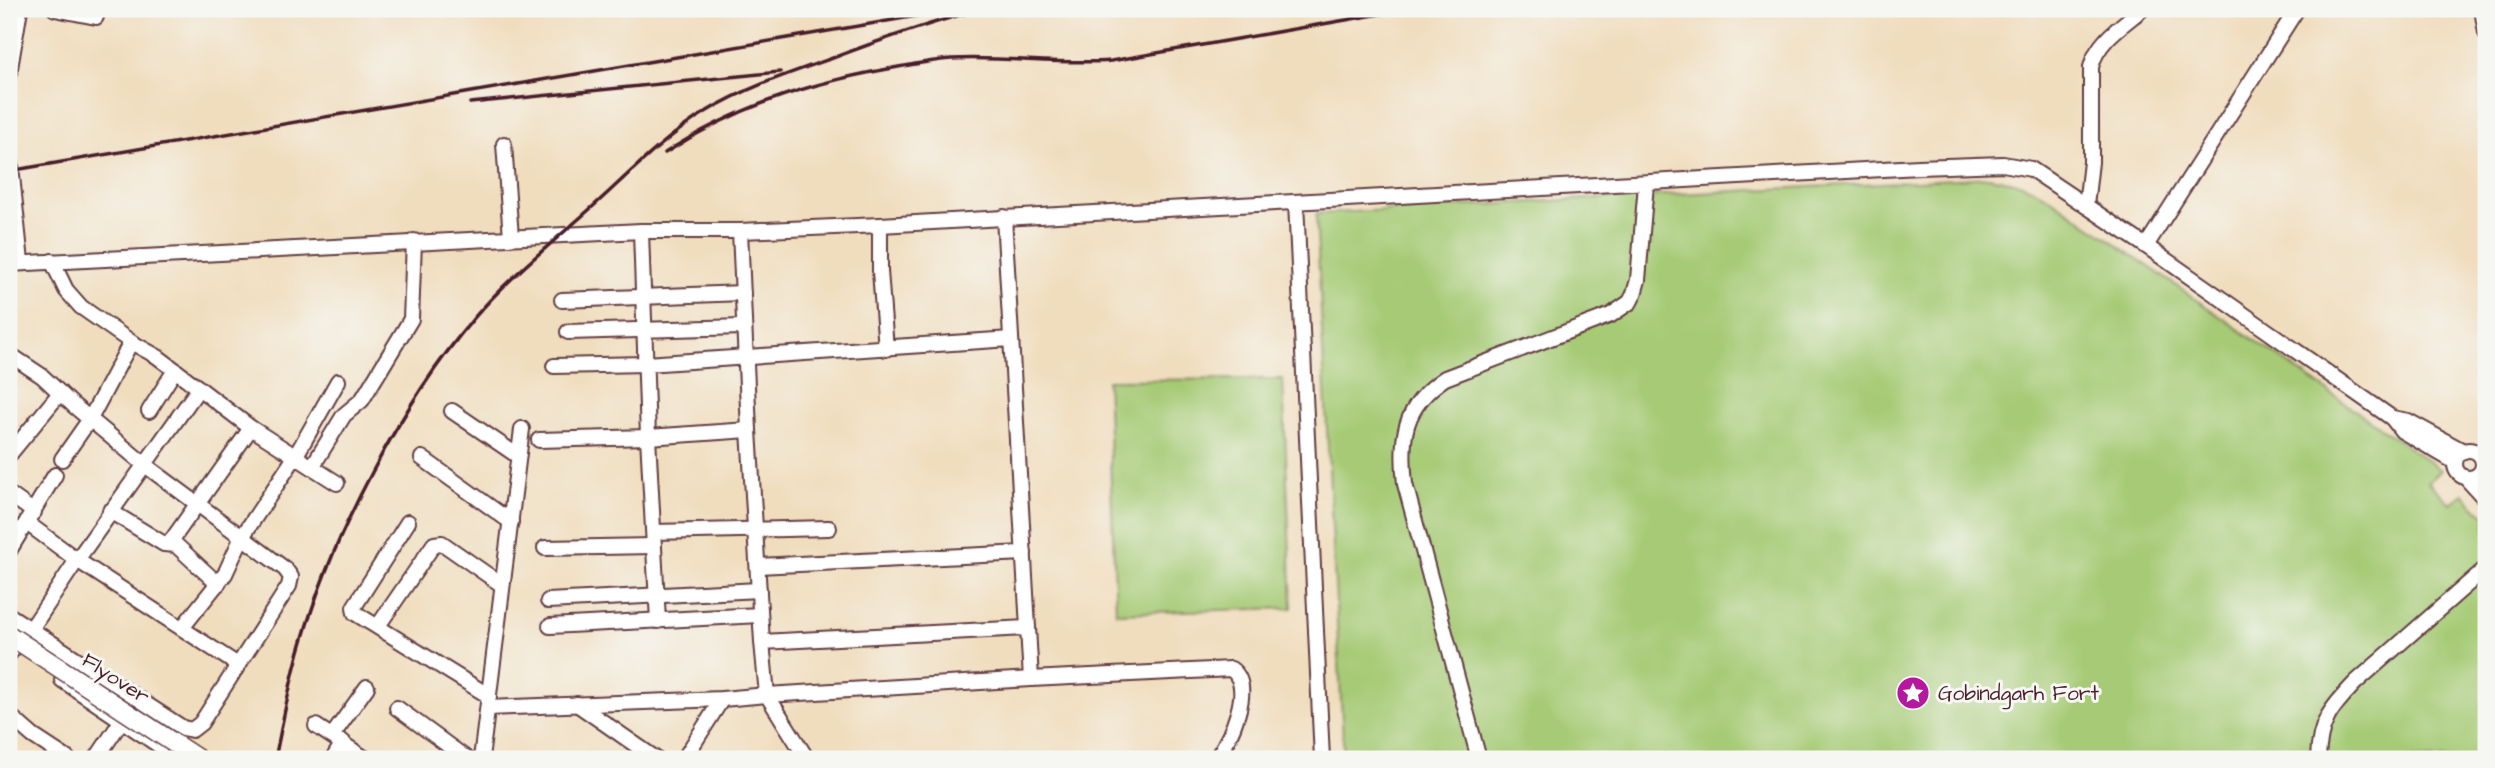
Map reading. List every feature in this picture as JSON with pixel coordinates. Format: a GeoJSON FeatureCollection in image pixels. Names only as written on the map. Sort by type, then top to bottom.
{"type":"FeatureCollection","features":[{"type":"Feature","properties":{"kind":"main road","name":"Flyover"},"geometry":{"type":"LineString","coordinates":[[10,645],[198,759]]}},
{"type":"Feature","properties":{"kind":"street"},"geometry":{"type":"LineString","coordinates":[[9,74],[11,44],[20,9]]}},
{"type":"Feature","properties":{"kind":"street"},"geometry":{"type":"LineString","coordinates":[[55,9],[96,17]]}},
{"type":"Feature","properties":{"kind":"street"},"geometry":{"type":"LineString","coordinates":[[2086,206],[2091,162],[2093,56],[2098,48],[2143,9]]}},
{"type":"Feature","properties":{"kind":"street"},"geometry":{"type":"LineString","coordinates":[[2146,246],[2297,9]]}},
{"type":"Feature","properties":{"kind":"street"},"geometry":{"type":"LineString","coordinates":[[2482,9],[2486,33]]}},
{"type":"Feature","properties":{"kind":"street"},"geometry":{"type":"LineString","coordinates":[[504,144],[511,237]]}},
{"type":"Feature","properties":{"kind":"street"},"geometry":{"type":"LineString","coordinates":[[9,147],[15,263],[641,231],[740,232],[2003,164],[2031,169],[2392,418],[2402,431],[2459,456],[2473,450],[2484,453],[2484,465],[2478,477],[2486,500]]}},
{"type":"Feature","properties":{"kind":"street"},"geometry":{"type":"LineString","coordinates":[[1479,759],[1458,673],[1419,545],[1405,484],[1402,451],[1405,432],[1422,396],[1445,378],[1611,315],[1630,302],[1638,280],[1646,184]]}},
{"type":"Feature","properties":{"kind":"street"},"geometry":{"type":"LineString","coordinates":[[1296,202],[1322,759]]}},
{"type":"Feature","properties":{"kind":"street"},"geometry":{"type":"LineString","coordinates":[[1004,217],[1031,679]]}},
{"type":"Feature","properties":{"kind":"street"},"geometry":{"type":"LineString","coordinates":[[880,225],[880,271],[886,349]]}},
{"type":"Feature","properties":{"kind":"street"},"geometry":{"type":"LineString","coordinates":[[641,231],[658,621]]}},
{"type":"Feature","properties":{"kind":"street"},"geometry":{"type":"LineString","coordinates":[[740,232],[761,642],[767,695],[807,759]]}},
{"type":"Feature","properties":{"kind":"street"},"geometry":{"type":"LineString","coordinates":[[312,467],[344,415],[362,400],[411,319],[414,241]]}},
{"type":"Feature","properties":{"kind":"street"},"geometry":{"type":"LineString","coordinates":[[52,261],[72,299],[81,307],[131,342],[152,353],[251,428],[337,483]]}},
{"type":"Feature","properties":{"kind":"street"},"geometry":{"type":"LineString","coordinates":[[562,300],[743,293]]}},
{"type":"Feature","properties":{"kind":"street"},"geometry":{"type":"LineString","coordinates":[[568,332],[743,327]]}},
{"type":"Feature","properties":{"kind":"street"},"geometry":{"type":"LineString","coordinates":[[554,366],[745,358],[1010,339]]}},
{"type":"Feature","properties":{"kind":"street"},"geometry":{"type":"LineString","coordinates":[[62,459],[90,419],[131,342]]}},
{"type":"Feature","properties":{"kind":"street"},"geometry":{"type":"LineString","coordinates":[[9,354],[42,376],[145,465],[285,569],[291,577],[289,586],[201,723],[192,730],[183,729],[9,615]]}},
{"type":"Feature","properties":{"kind":"street"},"geometry":{"type":"LineString","coordinates":[[149,411],[175,370]]}},
{"type":"Feature","properties":{"kind":"street"},"geometry":{"type":"LineString","coordinates":[[181,628],[225,574],[242,537],[295,457],[338,381]]}},
{"type":"Feature","properties":{"kind":"street"},"geometry":{"type":"LineString","coordinates":[[31,629],[110,511],[199,388]]}},
{"type":"Feature","properties":{"kind":"street"},"geometry":{"type":"LineString","coordinates":[[9,455],[15,435],[60,393]]}},
{"type":"Feature","properties":{"kind":"street"},"geometry":{"type":"LineString","coordinates":[[452,411],[518,456]]}},
{"type":"Feature","properties":{"kind":"street"},"geometry":{"type":"LineString","coordinates":[[169,544],[251,428]]}},
{"type":"Feature","properties":{"kind":"street"},"geometry":{"type":"LineString","coordinates":[[481,759],[522,429]]}},
{"type":"Feature","properties":{"kind":"street"},"geometry":{"type":"LineString","coordinates":[[539,440],[648,437],[749,430]]}},
{"type":"Feature","properties":{"kind":"street"},"geometry":{"type":"LineString","coordinates":[[2459,456],[2459,474],[2478,477]]}},
{"type":"Feature","properties":{"kind":"street"},"geometry":{"type":"LineString","coordinates":[[422,458],[511,522]]}},
{"type":"Feature","properties":{"kind":"street"},"geometry":{"type":"LineString","coordinates":[[9,551],[55,475]]}},
{"type":"Feature","properties":{"kind":"street"},"geometry":{"type":"LineString","coordinates":[[9,494],[77,560],[238,665]]}},
{"type":"Feature","properties":{"kind":"street"},"geometry":{"type":"LineString","coordinates":[[110,511],[161,543],[176,545],[218,584]]}},
{"type":"Feature","properties":{"kind":"street"},"geometry":{"type":"LineString","coordinates":[[408,522],[354,607],[355,613],[489,702],[577,704],[722,699],[1231,669],[1239,679],[1239,710],[1235,725],[1216,759]]}},
{"type":"Feature","properties":{"kind":"street"},"geometry":{"type":"LineString","coordinates":[[545,548],[755,530],[829,528]]}},
{"type":"Feature","properties":{"kind":"street"},"geometry":{"type":"LineString","coordinates":[[378,626],[434,544],[442,543],[502,585]]}},
{"type":"Feature","properties":{"kind":"street"},"geometry":{"type":"LineString","coordinates":[[758,566],[1024,553]]}},
{"type":"Feature","properties":{"kind":"street"},"geometry":{"type":"LineString","coordinates":[[2318,759],[2324,722],[2338,701],[2356,682],[2486,568]]}},
{"type":"Feature","properties":{"kind":"street"},"geometry":{"type":"LineString","coordinates":[[548,601],[759,590]]}},
{"type":"Feature","properties":{"kind":"street"},"geometry":{"type":"LineString","coordinates":[[550,626],[760,615]]}},
{"type":"Feature","properties":{"kind":"street"},"geometry":{"type":"LineString","coordinates":[[761,642],[1028,628]]}},
{"type":"Feature","properties":{"kind":"street"},"geometry":{"type":"LineString","coordinates":[[10,645],[179,759]]}},
{"type":"Feature","properties":{"kind":"street"},"geometry":{"type":"LineString","coordinates":[[332,759],[338,739],[367,687]]}},
{"type":"Feature","properties":{"kind":"street"},"geometry":{"type":"LineString","coordinates":[[684,759],[722,699]]}},
{"type":"Feature","properties":{"kind":"street"},"geometry":{"type":"LineString","coordinates":[[577,704],[656,759]]}},
{"type":"Feature","properties":{"kind":"street"},"geometry":{"type":"LineString","coordinates":[[397,708],[467,759]]}},
{"type":"Feature","properties":{"kind":"street"},"geometry":{"type":"LineString","coordinates":[[9,715],[33,736],[68,759]]}},
{"type":"Feature","properties":{"kind":"street"},"geometry":{"type":"LineString","coordinates":[[96,759],[122,720]]}},
{"type":"Feature","properties":{"kind":"street"},"geometry":{"type":"LineString","coordinates":[[316,726],[366,759]]}},
{"type":"Feature","properties":{"kind":"street"},"geometry":{"type":"LineString","coordinates":[[163,748],[183,729]]}},
{"type":"Feature","properties":{"kind":"green space","name":"Gobindgarh Fort"},"geometry":{"type":"Polygon","coordinates":[[[1990,177],[2023,184],[2047,196],[2441,470],[2428,482],[2451,504],[2463,494],[2486,517],[2486,759],[1344,759],[1316,214],[1990,177]]]}},
{"type":"Feature","properties":{"kind":"green space"},"geometry":{"type":"Polygon","coordinates":[[[1283,379],[1292,608],[1116,613],[1107,380],[1283,379]]]}},
{"type":"Feature","properties":{"kind":"railway"},"geometry":{"type":"LineString","coordinates":[[275,759],[302,641],[315,600],[351,514],[396,429],[421,389],[487,303],[645,158],[704,113],[782,76],[905,32],[981,9]]}},
{"type":"Feature","properties":{"kind":"railway"},"geometry":{"type":"LineString","coordinates":[[665,153],[717,123],[772,99],[829,82],[888,69],[951,59],[1111,61],[1409,9]]}},
{"type":"Feature","properties":{"kind":"railway"},"geometry":{"type":"LineString","coordinates":[[9,171],[940,12]]}},
{"type":"Feature","properties":{"kind":"railway"},"geometry":{"type":"LineString","coordinates":[[470,103],[780,72]]}},
{"type":"Feature","properties":{"kind":"place","name":"Gobindgarh Fort"},"geometry":{"type":"Point","coordinates":[1913,693]}}]}
